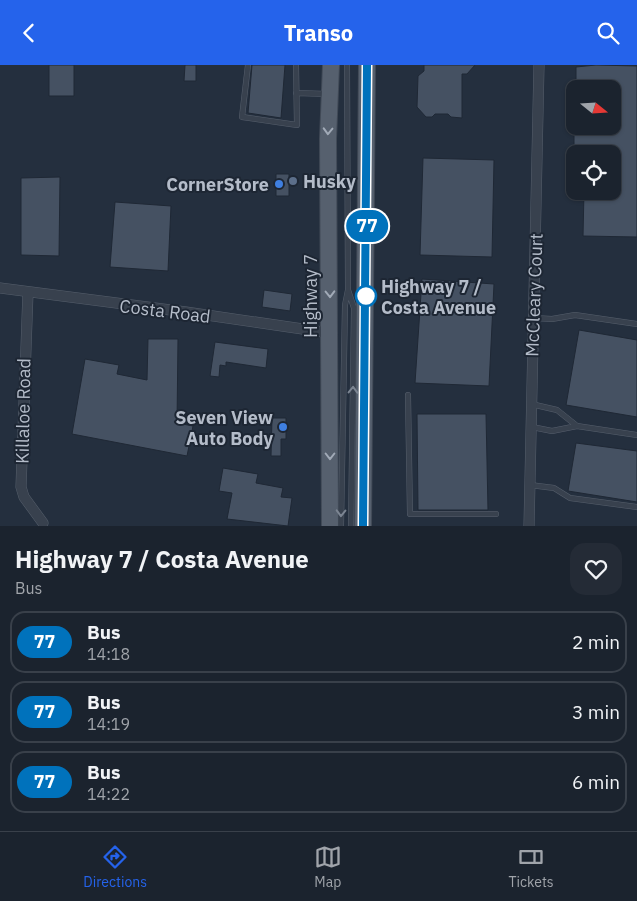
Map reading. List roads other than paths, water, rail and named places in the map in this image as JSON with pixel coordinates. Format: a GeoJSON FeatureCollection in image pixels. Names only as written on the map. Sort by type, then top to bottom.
{"type":"FeatureCollection","features":[{"type":"Feature","properties":{"kind":"main road","name":"Highway 7"},"geometry":{"type":"LineString","coordinates":[[330,526],[331,65]]}},
{"type":"Feature","properties":{"kind":"main road"},"geometry":{"type":"LineString","coordinates":[[363,526],[367,65]]}},
{"type":"Feature","properties":{"kind":"street","name":"McCleary Court"},"geometry":{"type":"LineString","coordinates":[[529,526],[539,65]]}},
{"type":"Feature","properties":{"kind":"street","name":"Costa Road"},"geometry":{"type":"LineString","coordinates":[[0,288],[330,333]]}},
{"type":"Feature","properties":{"kind":"street","name":"Killaloe Road"},"geometry":{"type":"LineString","coordinates":[[28,292],[21,487],[24,497],[43,523]]}},
{"type":"Feature","properties":{"kind":"lane"},"geometry":{"type":"LineString","coordinates":[[248,65],[242,117],[297,125],[296,65]]}},
{"type":"Feature","properties":{"kind":"lane"},"geometry":{"type":"LineString","coordinates":[[341,526],[345,305],[348,290],[347,65]]}},
{"type":"Feature","properties":{"kind":"lane"},"geometry":{"type":"LineString","coordinates":[[296,93],[330,94]]}},
{"type":"Feature","properties":{"kind":"lane"},"geometry":{"type":"LineString","coordinates":[[348,290],[354,308],[351,526]]}},
{"type":"Feature","properties":{"kind":"lane"},"geometry":{"type":"LineString","coordinates":[[533,318],[552,319],[575,315],[637,324]]}},
{"type":"Feature","properties":{"kind":"lane"},"geometry":{"type":"LineString","coordinates":[[408,395],[410,514],[496,514]]}},
{"type":"Feature","properties":{"kind":"lane"},"geometry":{"type":"LineString","coordinates":[[531,404],[557,410],[577,426]]}},
{"type":"Feature","properties":{"kind":"lane"},"geometry":{"type":"LineString","coordinates":[[531,427],[552,431],[577,426],[637,435]]}},
{"type":"Feature","properties":{"kind":"lane"},"geometry":{"type":"LineString","coordinates":[[530,485],[554,488],[570,498],[637,507]]}},
{"type":"Feature","properties":{"kind":"place","name":"Husky"},"geometry":{"type":"Point","coordinates":[293,181]}},
{"type":"Feature","properties":{"kind":"place","name":"CornerStore"},"geometry":{"type":"Point","coordinates":[279,184]}},
{"type":"Feature","properties":{"kind":"place","name":"Highway 7 / Costa Avenue"},"geometry":{"type":"Point","coordinates":[366,296]}},
{"type":"Feature","properties":{"kind":"place","name":"Seven View Auto Body"},"geometry":{"type":"Point","coordinates":[283,427]}}]}
